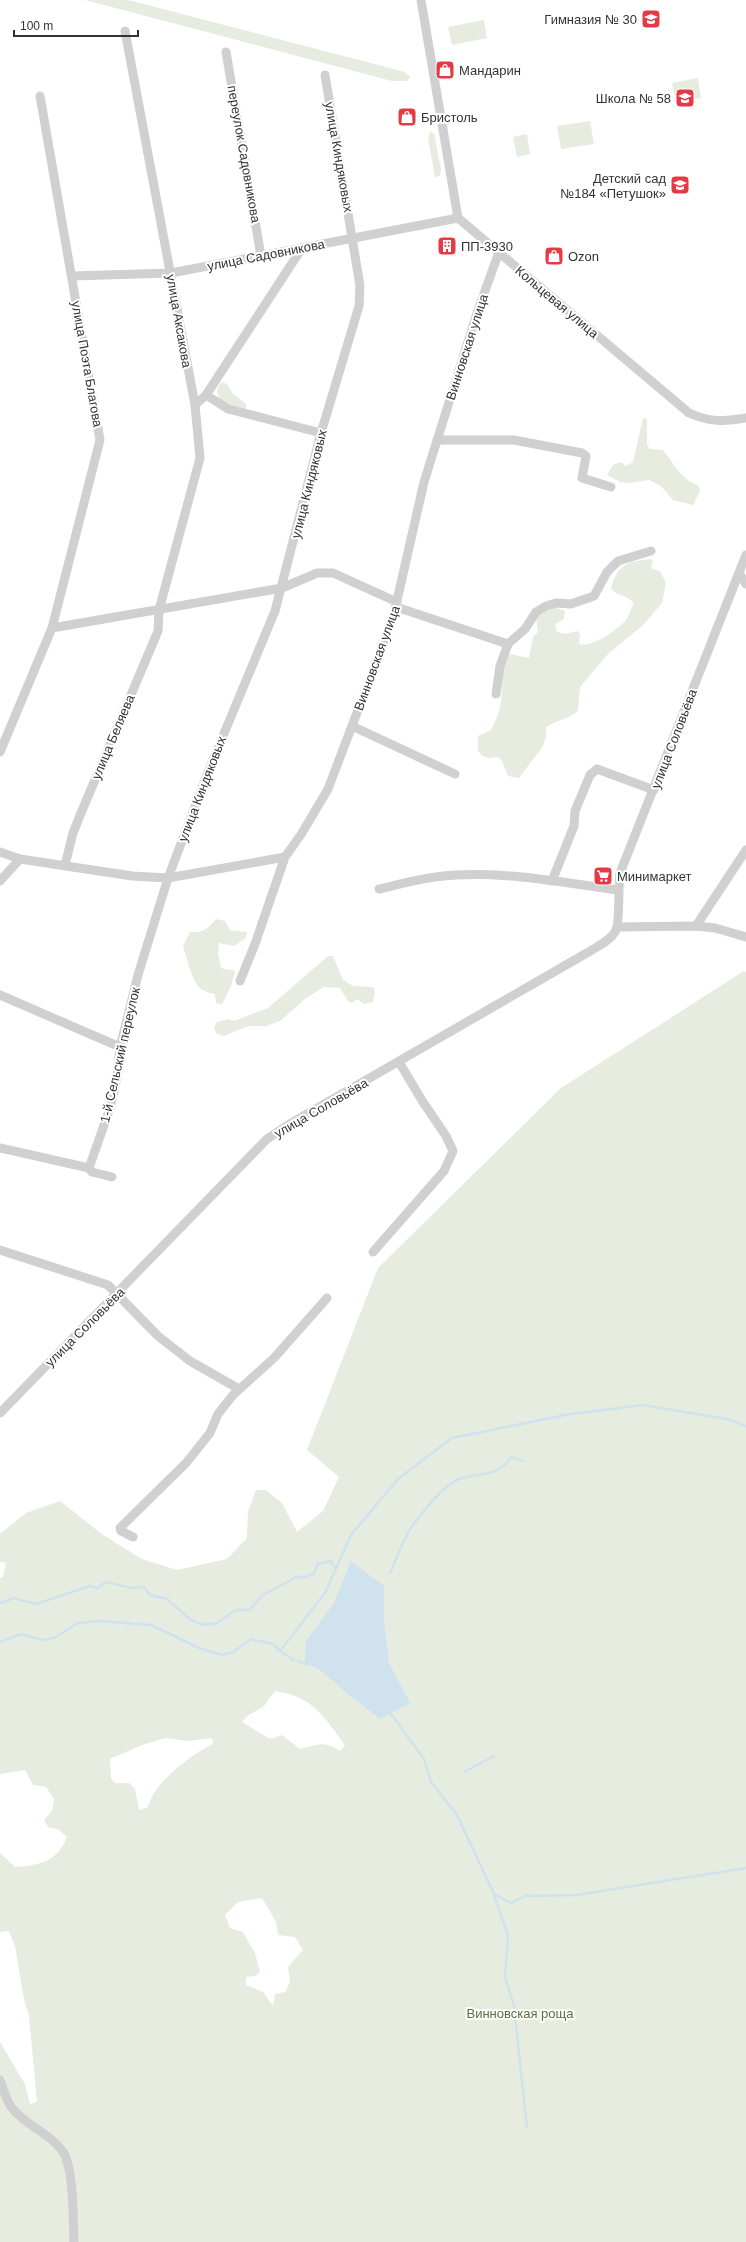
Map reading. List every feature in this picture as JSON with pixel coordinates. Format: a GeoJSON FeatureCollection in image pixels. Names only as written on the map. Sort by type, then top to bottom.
{"type":"FeatureCollection","features":[{"type":"Feature","properties":{"kind":"street"},"geometry":{"type":"LineString","coordinates":[[421,0],[458,218]]}},
{"type":"Feature","properties":{"kind":"street","name":"улица Аксакова"},"geometry":{"type":"LineString","coordinates":[[126,31],[195,405],[200,458],[159,610]]}},
{"type":"Feature","properties":{"kind":"street","name":"переулок Садовникова"},"geometry":{"type":"LineString","coordinates":[[226,52],[261,256]]}},
{"type":"Feature","properties":{"kind":"street","name":"улица Киндяковых"},"geometry":{"type":"LineString","coordinates":[[168,878],[208,772],[275,611],[321,433],[359,306],[360,286],[353,238],[325,75]]}},
{"type":"Feature","properties":{"kind":"street","name":"улица Поэта Благова"},"geometry":{"type":"LineString","coordinates":[[0,752],[52,628],[100,440],[40,96]]}},
{"type":"Feature","properties":{"kind":"street","name":"улица Садовникова"},"geometry":{"type":"LineString","coordinates":[[72,276],[171,273],[458,218]]}},
{"type":"Feature","properties":{"kind":"street","name":"Кольцевая улица"},"geometry":{"type":"LineString","coordinates":[[458,218],[689,413],[715,422],[746,418]]}},
{"type":"Feature","properties":{"kind":"street"},"geometry":{"type":"LineString","coordinates":[[195,405],[206,395],[302,248]]}},
{"type":"Feature","properties":{"kind":"street","name":"Винновская улица"},"geometry":{"type":"LineString","coordinates":[[240,981],[286,857],[328,789],[397,605],[409,543],[437,440],[477,313],[499,252]]}},
{"type":"Feature","properties":{"kind":"street"},"geometry":{"type":"LineString","coordinates":[[206,395],[228,409],[321,433]]}},
{"type":"Feature","properties":{"kind":"street"},"geometry":{"type":"LineString","coordinates":[[437,440],[514,440],[582,453],[586,456],[582,478],[611,486]]}},
{"type":"Feature","properties":{"kind":"street"},"geometry":{"type":"LineString","coordinates":[[496,694],[500,666],[508,644],[525,629],[536,612],[546,606],[556,603],[571,604],[594,596],[607,572],[618,561],[651,551]]}},
{"type":"Feature","properties":{"kind":"street","name":"улица Соловьёва"},"geometry":{"type":"LineString","coordinates":[[0,1413],[268,1139],[592,950],[612,936],[617,927],[620,873],[746,555]]}},
{"type":"Feature","properties":{"kind":"street"},"geometry":{"type":"LineString","coordinates":[[52,628],[282,588],[317,573],[333,573],[397,605],[508,644]]}},
{"type":"Feature","properties":{"kind":"street"},"geometry":{"type":"LineString","coordinates":[[739,573],[746,584]]}},
{"type":"Feature","properties":{"kind":"street","name":"улица Беляева"},"geometry":{"type":"LineString","coordinates":[[65,865],[80,813],[158,631],[159,610]]}},
{"type":"Feature","properties":{"kind":"street"},"geometry":{"type":"LineString","coordinates":[[352,726],[455,774]]}},
{"type":"Feature","properties":{"kind":"street"},"geometry":{"type":"LineString","coordinates":[[552,881],[574,826],[574,810],[590,775],[597,769],[654,790]]}},
{"type":"Feature","properties":{"kind":"street"},"geometry":{"type":"LineString","coordinates":[[696,926],[746,850]]}},
{"type":"Feature","properties":{"kind":"street"},"geometry":{"type":"LineString","coordinates":[[0,852],[20,859],[132,876],[168,878],[286,857]]}},
{"type":"Feature","properties":{"kind":"street"},"geometry":{"type":"LineString","coordinates":[[0,881],[20,859]]}},
{"type":"Feature","properties":{"kind":"street"},"geometry":{"type":"LineString","coordinates":[[379,889],[430,877],[458,875],[552,881],[618,890]]}},
{"type":"Feature","properties":{"kind":"street","name":"1-й Сельский переулок"},"geometry":{"type":"LineString","coordinates":[[89,1168],[110,1108],[117,1078],[120,1047],[138,975],[168,878]]}},
{"type":"Feature","properties":{"kind":"street"},"geometry":{"type":"LineString","coordinates":[[617,927],[696,926],[715,928],[746,937]]}},
{"type":"Feature","properties":{"kind":"street"},"geometry":{"type":"LineString","coordinates":[[0,994],[120,1047]]}},
{"type":"Feature","properties":{"kind":"street"},"geometry":{"type":"LineString","coordinates":[[373,1252],[444,1171],[453,1151],[446,1136],[399,1062]]}},
{"type":"Feature","properties":{"kind":"street"},"geometry":{"type":"LineString","coordinates":[[0,1148],[89,1168],[92,1172],[112,1177]]}},
{"type":"Feature","properties":{"kind":"street"},"geometry":{"type":"LineString","coordinates":[[0,1250],[108,1285],[158,1336],[190,1361],[239,1389]]}},
{"type":"Feature","properties":{"kind":"street"},"geometry":{"type":"LineString","coordinates":[[133,1537],[121,1531],[120,1528],[186,1462],[210,1433],[218,1414],[239,1389],[251,1380],[274,1358],[327,1298]]}},
{"type":"Feature","properties":{"kind":"street"},"geometry":{"type":"LineString","coordinates":[[0,2080],[11,2108],[23,2119],[56,2142],[64,2153],[68,2164],[71,2189],[74,2242]]}},
{"type":"Feature","properties":{"kind":"green space"},"geometry":{"type":"Polygon","coordinates":[[[85,0],[128,0],[405,72],[410,77],[407,81],[392,81],[85,0]]]}},
{"type":"Feature","properties":{"kind":"green space"},"geometry":{"type":"Polygon","coordinates":[[[484,20],[487,38],[452,45],[448,27],[484,20]]]}},
{"type":"Feature","properties":{"kind":"green space"},"geometry":{"type":"Polygon","coordinates":[[[698,78],[701,98],[676,102],[672,83],[698,78]]]}},
{"type":"Feature","properties":{"kind":"green space"},"geometry":{"type":"Polygon","coordinates":[[[590,121],[594,144],[561,149],[557,126],[590,121]]]}},
{"type":"Feature","properties":{"kind":"green space"},"geometry":{"type":"Polygon","coordinates":[[[430,132],[434,133],[441,169],[440,176],[435,177],[428,138],[430,132]]]}},
{"type":"Feature","properties":{"kind":"green space"},"geometry":{"type":"Polygon","coordinates":[[[527,134],[530,154],[517,157],[513,137],[527,134]]]}},
{"type":"Feature","properties":{"kind":"green space"},"geometry":{"type":"Polygon","coordinates":[[[221,382],[227,384],[232,393],[246,404],[246,409],[230,408],[219,398],[217,390],[221,382]]]}},
{"type":"Feature","properties":{"kind":"green space"},"geometry":{"type":"Polygon","coordinates":[[[643,418],[647,419],[647,445],[650,449],[663,450],[686,479],[698,485],[700,491],[693,505],[673,500],[661,486],[649,480],[629,483],[620,482],[607,475],[613,465],[621,462],[626,466],[633,462],[643,418]]]}},
{"type":"Feature","properties":{"kind":"green space"},"geometry":{"type":"Polygon","coordinates":[[[652,559],[653,561],[651,568],[660,571],[666,583],[662,603],[642,626],[609,653],[580,687],[578,711],[546,727],[546,737],[543,746],[519,778],[508,776],[501,759],[497,757],[489,758],[482,756],[478,750],[478,736],[491,730],[499,713],[504,664],[510,654],[529,658],[533,637],[538,632],[536,617],[553,607],[565,611],[564,619],[555,624],[557,632],[565,634],[578,631],[580,635],[579,644],[584,645],[597,641],[617,629],[626,620],[634,603],[611,589],[616,574],[620,569],[630,563],[652,559]]]}},
{"type":"Feature","properties":{"kind":"green space"},"geometry":{"type":"Polygon","coordinates":[[[216,919],[225,921],[230,930],[247,932],[246,938],[234,946],[219,943],[218,953],[221,968],[235,971],[231,986],[222,1004],[216,1003],[215,994],[200,988],[194,980],[183,946],[190,932],[205,930],[216,919]]]}},
{"type":"Feature","properties":{"kind":"green space"},"geometry":{"type":"Polygon","coordinates":[[[328,956],[333,956],[343,980],[353,986],[373,987],[375,992],[373,1002],[364,1004],[357,999],[352,1003],[348,1001],[340,988],[324,987],[306,998],[280,1021],[266,1026],[248,1026],[224,1036],[216,1033],[214,1027],[217,1022],[229,1019],[234,1021],[268,1008],[328,956]]]}},
{"type":"Feature","properties":{"kind":"green space","name":"Винновская роща"},"geometry":{"type":"Polygon","coordinates":[[[744,971],[746,972],[746,2242],[0,2242],[0,2042],[25,2084],[30,2104],[37,2102],[29,2016],[24,1999],[15,1946],[9,1931],[0,1932],[0,1853],[15,1867],[32,1865],[47,1861],[53,1857],[63,1845],[67,1837],[58,1829],[48,1827],[44,1820],[52,1811],[54,1799],[46,1787],[33,1785],[25,1770],[0,1774],[0,1578],[3,1577],[6,1563],[0,1562],[0,1534],[26,1513],[60,1501],[103,1535],[142,1559],[177,1570],[227,1559],[247,1538],[248,1512],[256,1490],[266,1490],[282,1503],[297,1532],[323,1511],[339,1477],[307,1450],[378,1268],[561,1088],[744,971]],[[275,1691],[264,1706],[247,1716],[242,1722],[270,1739],[282,1735],[300,1749],[324,1744],[340,1751],[345,1745],[316,1709],[299,1698],[275,1691]],[[165,1738],[142,1745],[110,1759],[111,1778],[115,1783],[129,1783],[135,1789],[139,1810],[148,1807],[157,1788],[174,1770],[213,1744],[212,1738],[188,1741],[165,1738]],[[262,1898],[238,1902],[225,1915],[230,1928],[243,1932],[255,1953],[260,1972],[255,1976],[246,1977],[246,1985],[263,1992],[273,2006],[275,1994],[285,1992],[290,1982],[288,1967],[303,1950],[295,1937],[278,1935],[276,1922],[262,1898]]]}},
{"type":"Feature","properties":{"kind":"water"},"geometry":{"type":"Polygon","coordinates":[[[351,1561],[384,1586],[384,1621],[389,1663],[410,1703],[380,1719],[321,1671],[305,1663],[306,1641],[334,1603],[351,1561]]]}},
{"type":"Feature","properties":{"kind":"waterway"},"geometry":{"type":"LineString","coordinates":[[280,1651],[325,1593],[351,1535],[398,1479],[452,1438],[570,1414],[643,1405],[727,1419],[746,1426]]}},
{"type":"Feature","properties":{"kind":"waterway"},"geometry":{"type":"LineString","coordinates":[[390,1573],[409,1531],[418,1518],[444,1489],[464,1477],[493,1472],[499,1469],[511,1457],[523,1461]]}},
{"type":"Feature","properties":{"kind":"waterway"},"geometry":{"type":"LineString","coordinates":[[0,1603],[14,1598],[36,1604],[90,1586],[97,1588],[106,1582],[131,1588],[144,1587],[150,1595],[167,1599],[191,1620],[204,1625],[217,1623],[236,1610],[249,1610],[263,1595],[296,1577],[305,1577],[314,1573],[318,1564],[331,1561],[336,1569]]}},
{"type":"Feature","properties":{"kind":"waterway"},"geometry":{"type":"LineString","coordinates":[[0,1642],[21,1634],[43,1640],[54,1638],[78,1623],[99,1621],[151,1625],[199,1648],[222,1655],[233,1652],[251,1639],[273,1644],[280,1651],[294,1660]]}},
{"type":"Feature","properties":{"kind":"waterway"},"geometry":{"type":"LineString","coordinates":[[298,1661],[308,1664]]}},
{"type":"Feature","properties":{"kind":"waterway"},"geometry":{"type":"LineString","coordinates":[[389,1711],[424,1759],[431,1782],[457,1815],[494,1894],[511,1903],[525,1896],[577,1895],[746,1868]]}},
{"type":"Feature","properties":{"kind":"waterway"},"geometry":{"type":"LineString","coordinates":[[464,1772],[494,1756]]}},
{"type":"Feature","properties":{"kind":"waterway"},"geometry":{"type":"LineString","coordinates":[[494,1895],[508,1935],[505,1977],[514,2006],[527,2128]]}},
{"type":"Feature","properties":{"kind":"place","name":"Гимназия № 30"},"geometry":{"type":"Point","coordinates":[651,19]}},
{"type":"Feature","properties":{"kind":"place","name":"Мандарин"},"geometry":{"type":"Point","coordinates":[445,70]}},
{"type":"Feature","properties":{"kind":"place","name":"Школа № 58"},"geometry":{"type":"Point","coordinates":[685,98]}},
{"type":"Feature","properties":{"kind":"place","name":"Бристоль"},"geometry":{"type":"Point","coordinates":[407,117]}},
{"type":"Feature","properties":{"kind":"place","name":"Детский сад №184 «Петушок»"},"geometry":{"type":"Point","coordinates":[680,185]}},
{"type":"Feature","properties":{"kind":"place","name":"ПП-3930"},"geometry":{"type":"Point","coordinates":[447,246]}},
{"type":"Feature","properties":{"kind":"place","name":"Ozon"},"geometry":{"type":"Point","coordinates":[554,256]}},
{"type":"Feature","properties":{"kind":"place","name":"Минимаркет"},"geometry":{"type":"Point","coordinates":[603,876]}}]}
